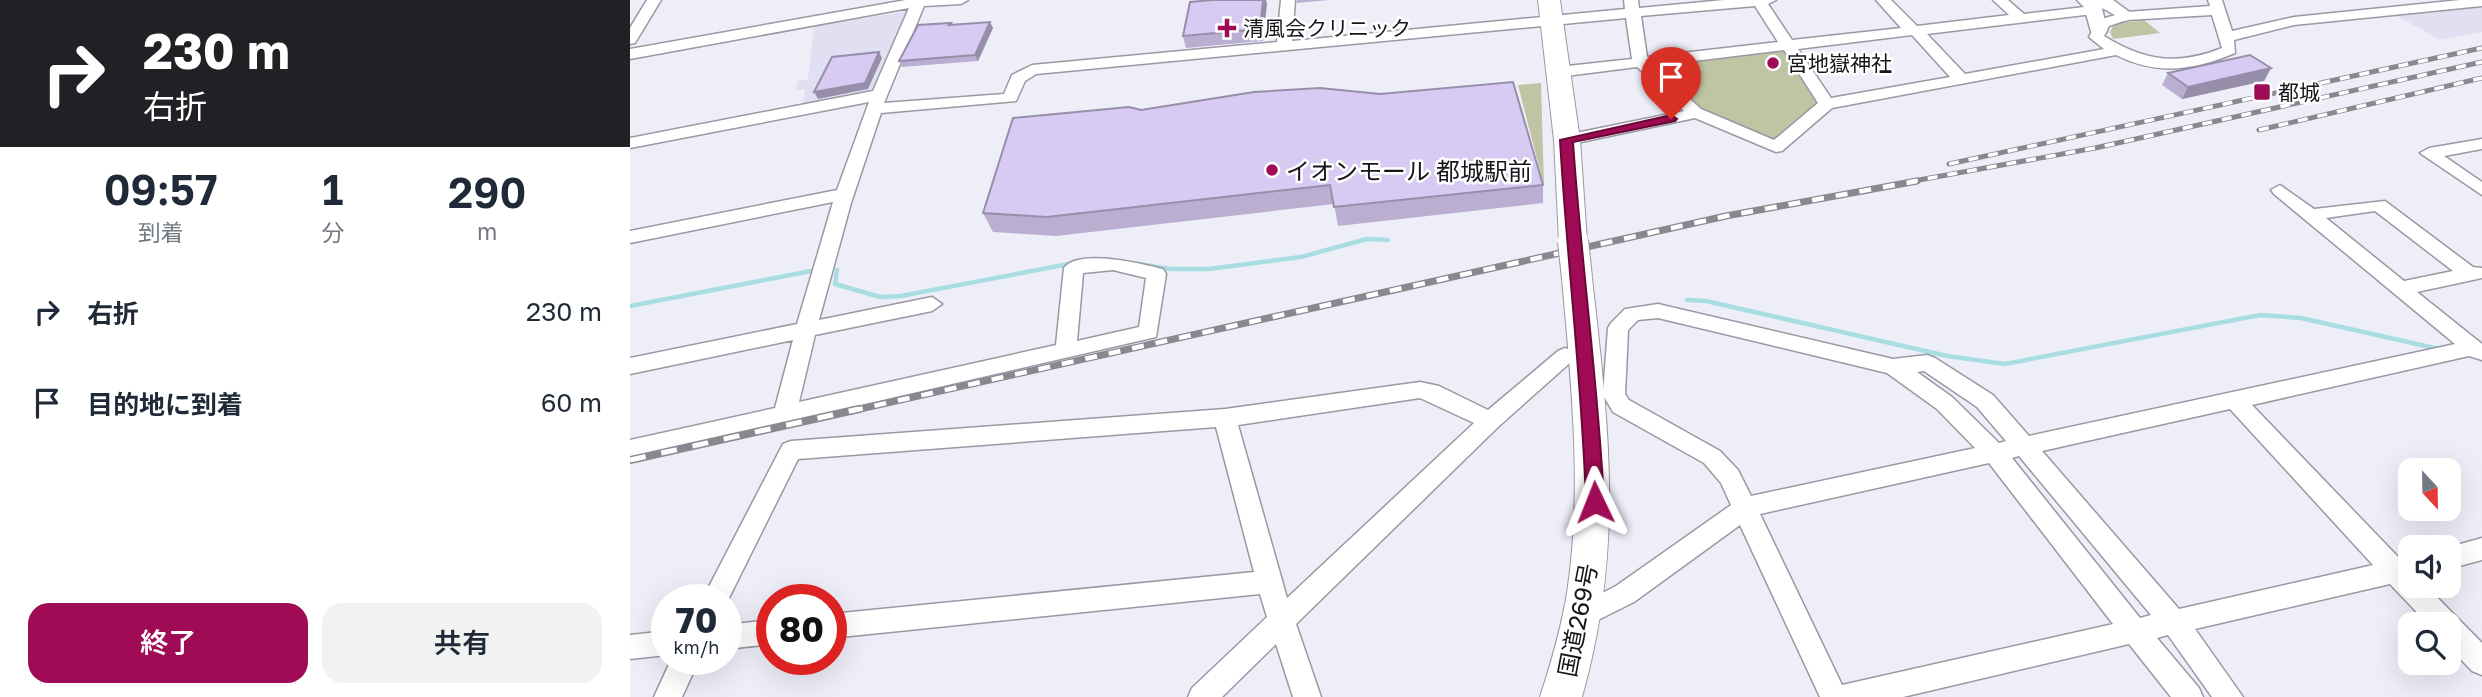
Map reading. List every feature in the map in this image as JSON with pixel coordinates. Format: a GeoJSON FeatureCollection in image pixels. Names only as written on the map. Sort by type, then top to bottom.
{"type":"FeatureCollection","features":[{"type":"Feature","properties":{"kind":"highway","name":"国道269号"},"geometry":{"type":"LineString","coordinates":[[1551,10],[1567,140],[1573,242],[1592,426],[1595,502],[1582,616],[1561,697]]}},
{"type":"Feature","properties":{"kind":"main road"},"geometry":{"type":"LineString","coordinates":[[2097,34],[2093,3],[2126,16]]}},
{"type":"Feature","properties":{"kind":"street"},"geometry":{"type":"LineString","coordinates":[[630,40],[654,0]]}},
{"type":"Feature","properties":{"kind":"street"},"geometry":{"type":"LineString","coordinates":[[630,54],[919,1],[961,0]]}},
{"type":"Feature","properties":{"kind":"street"},"geometry":{"type":"LineString","coordinates":[[1284,46],[1288,0]]}},
{"type":"Feature","properties":{"kind":"street"},"geometry":{"type":"LineString","coordinates":[[1759,0],[1827,104]]}},
{"type":"Feature","properties":{"kind":"street"},"geometry":{"type":"LineString","coordinates":[[630,143],[875,102],[1010,98],[1018,78],[1032,70],[1284,46],[1551,10],[1769,0]]}},
{"type":"Feature","properties":{"kind":"street"},"geometry":{"type":"LineString","coordinates":[[1883,0],[1960,78]]}},
{"type":"Feature","properties":{"kind":"street"},"geometry":{"type":"LineString","coordinates":[[2000,0],[2022,19]]}},
{"type":"Feature","properties":{"kind":"street"},"geometry":{"type":"LineString","coordinates":[[2154,0],[2165,13]]}},
{"type":"Feature","properties":{"kind":"street"},"geometry":{"type":"LineString","coordinates":[[2394,0],[2408,8]]}},
{"type":"Feature","properties":{"kind":"street"},"geometry":{"type":"LineString","coordinates":[[785,414],[805,330],[875,102],[919,1]]}},
{"type":"Feature","properties":{"kind":"street"},"geometry":{"type":"LineString","coordinates":[[2227,37],[2294,21],[2482,2]]}},
{"type":"Feature","properties":{"kind":"street"},"geometry":{"type":"LineString","coordinates":[[1558,72],[2022,19],[2064,13],[2093,3]]}},
{"type":"Feature","properties":{"kind":"street"},"geometry":{"type":"LineString","coordinates":[[2064,13],[2097,34],[2116,51],[2160,67],[2230,50],[2227,37],[2211,5],[2126,16],[2103,23],[2097,34]]}},
{"type":"Feature","properties":{"kind":"street"},"geometry":{"type":"LineString","coordinates":[[1632,6],[1640,62],[1697,113],[1776,147],[1827,104],[2116,51]]}},
{"type":"Feature","properties":{"kind":"street"},"geometry":{"type":"LineString","coordinates":[[1567,140],[1697,113]]}},
{"type":"Feature","properties":{"kind":"street"},"geometry":{"type":"LineString","coordinates":[[2482,144],[2429,153],[2482,190]]}},
{"type":"Feature","properties":{"kind":"street"},"geometry":{"type":"LineString","coordinates":[[2280,190],[2477,352]]}},
{"type":"Feature","properties":{"kind":"street"},"geometry":{"type":"LineString","coordinates":[[630,237],[846,194]]}},
{"type":"Feature","properties":{"kind":"street"},"geometry":{"type":"LineString","coordinates":[[2311,215],[2379,205],[2476,273]]}},
{"type":"Feature","properties":{"kind":"street"},"geometry":{"type":"LineString","coordinates":[[630,449],[1149,332],[1156,274],[1113,264],[1074,268],[1066,350]]}},
{"type":"Feature","properties":{"kind":"street"},"geometry":{"type":"LineString","coordinates":[[2398,289],[2476,273]]}},
{"type":"Feature","properties":{"kind":"street"},"geometry":{"type":"LineString","coordinates":[[630,366],[932,304]]}},
{"type":"Feature","properties":{"kind":"street"},"geometry":{"type":"LineString","coordinates":[[1834,697],[1730,477],[1712,457],[1621,406],[1614,395],[1611,354],[1618,328],[1632,314],[1648,310],[1893,367],[1919,382],[1954,409],[1995,453],[2133,631],[2189,697]]}},
{"type":"Feature","properties":{"kind":"street"},"geometry":{"type":"LineString","coordinates":[[1582,616],[1625,594],[1746,507],[2025,445],[2477,352]]}},
{"type":"Feature","properties":{"kind":"street"},"geometry":{"type":"LineString","coordinates":[[1202,697],[1490,421],[1565,356]]}},
{"type":"Feature","properties":{"kind":"street"},"geometry":{"type":"LineString","coordinates":[[1893,367],[1927,363],[1985,401],[2173,621],[2229,697]]}},
{"type":"Feature","properties":{"kind":"street"},"geometry":{"type":"LineString","coordinates":[[723,584],[791,450],[1225,418],[1420,390],[1432,392],[1490,421]]}},
{"type":"Feature","properties":{"kind":"street"},"geometry":{"type":"LineString","coordinates":[[2235,401],[2398,565]]}},
{"type":"Feature","properties":{"kind":"street"},"geometry":{"type":"LineString","coordinates":[[1225,418],[1269,582],[1307,697]]}},
{"type":"Feature","properties":{"kind":"street"},"geometry":{"type":"LineString","coordinates":[[2461,555],[2482,549]]}},
{"type":"Feature","properties":{"kind":"street"},"geometry":{"type":"LineString","coordinates":[[1845,697],[2398,570]]}},
{"type":"Feature","properties":{"kind":"street"},"geometry":{"type":"LineString","coordinates":[[847,624],[1269,582]]}},
{"type":"Feature","properties":{"kind":"street"},"geometry":{"type":"LineString","coordinates":[[2425,598],[2436,612]]}},
{"type":"Feature","properties":{"kind":"street"},"geometry":{"type":"LineString","coordinates":[[2461,640],[2482,662]]}},
{"type":"Feature","properties":{"kind":"street"},"geometry":{"type":"LineString","coordinates":[[630,647],[651,645]]}},
{"type":"Feature","properties":{"kind":"street"},"geometry":{"type":"LineString","coordinates":[[668,697],[678,675]]}},
{"type":"Feature","properties":{"kind":"shaded area"},"geometry":{"type":"Polygon","coordinates":[[[2482,6],[2482,32],[2440,40],[2394,14],[2482,6]]]}},
{"type":"Feature","properties":{"kind":"shaded area"},"geometry":{"type":"Polygon","coordinates":[[[908,11],[870,94],[802,107],[805,89],[796,90],[797,81],[808,79],[814,26],[908,11]]]}},
{"type":"Feature","properties":{"kind":"green space"},"geometry":{"type":"Polygon","coordinates":[[[2144,20],[2160,33],[2113,39],[2110,32],[2114,24],[2144,20]]]}},
{"type":"Feature","properties":{"kind":"green space"},"geometry":{"type":"Polygon","coordinates":[[[1788,45],[1827,104],[1776,147],[1696,113],[1640,62],[1788,45]]]}},
{"type":"Feature","properties":{"kind":"green space"},"geometry":{"type":"Polygon","coordinates":[[[1541,83],[1544,186],[1518,85],[1541,83]]]}},
{"type":"Feature","properties":{"kind":"building"},"geometry":{"type":"Polygon","coordinates":[[[1263,0],[1260,29],[1183,36],[1190,2],[1263,0]]]}},
{"type":"Feature","properties":{"kind":"building"},"geometry":{"type":"Polygon","coordinates":[[[990,22],[975,55],[899,61],[918,25],[990,22]]]}},
{"type":"Feature","properties":{"kind":"building"},"geometry":{"type":"Polygon","coordinates":[[[879,52],[865,83],[814,92],[832,57],[879,52]]]}},
{"type":"Feature","properties":{"kind":"building"},"geometry":{"type":"Polygon","coordinates":[[[2250,55],[2271,68],[2188,87],[2168,73],[2250,55]]]}},
{"type":"Feature","properties":{"kind":"building","name":"イオンモール 都城駅前"},"geometry":{"type":"Polygon","coordinates":[[[1513,82],[1543,185],[1334,207],[1330,185],[1047,217],[983,213],[1013,118],[1129,107],[1141,110],[1254,92],[1320,88],[1380,94],[1513,82]]]}},
{"type":"Feature","properties":{"kind":"waterway"},"geometry":{"type":"LineString","coordinates":[[1104,259],[1171,269],[1209,269],[1301,257],[1367,239],[1388,240]]}},
{"type":"Feature","properties":{"kind":"waterway"},"geometry":{"type":"LineString","coordinates":[[837,270],[835,284],[880,297],[901,296],[1074,263]]}},
{"type":"Feature","properties":{"kind":"waterway"},"geometry":{"type":"LineString","coordinates":[[630,306],[811,271]]}},
{"type":"Feature","properties":{"kind":"waterway"},"geometry":{"type":"LineString","coordinates":[[1687,300],[1706,301],[1947,356],[2005,364],[2260,315],[2301,318],[2439,349]]}},
{"type":"Feature","properties":{"kind":"railway"},"geometry":{"type":"LineString","coordinates":[[1949,164],[2482,48]]}},
{"type":"Feature","properties":{"kind":"railway"},"geometry":{"type":"LineString","coordinates":[[1908,182],[2095,148],[2482,62]]}},
{"type":"Feature","properties":{"kind":"railway"},"geometry":{"type":"LineString","coordinates":[[2259,130],[2482,78]]}},
{"type":"Feature","properties":{"kind":"railway"},"geometry":{"type":"LineString","coordinates":[[851,411],[1726,216],[1917,181]]}},
{"type":"Feature","properties":{"kind":"railway"},"geometry":{"type":"LineString","coordinates":[[630,460],[859,409]]}},
{"type":"Feature","properties":{"kind":"place","name":"清風会クリニック"},"geometry":{"type":"Point","coordinates":[1227,28]}},
{"type":"Feature","properties":{"kind":"place","name":"宮地嶽神社"},"geometry":{"type":"Point","coordinates":[1773,63]}},
{"type":"Feature","properties":{"kind":"place","name":"都城"},"geometry":{"type":"Point","coordinates":[2262,92]}},
{"type":"Feature","properties":{"kind":"place","name":"イオンモール 都城駅前"},"geometry":{"type":"Point","coordinates":[1272,170]}},
{"type":"Feature","properties":{"kind":"route"},"geometry":{"type":"LineString","coordinates":[[1595,502],[1592,426],[1573,242],[1567,140],[1671,119]]}}]}
